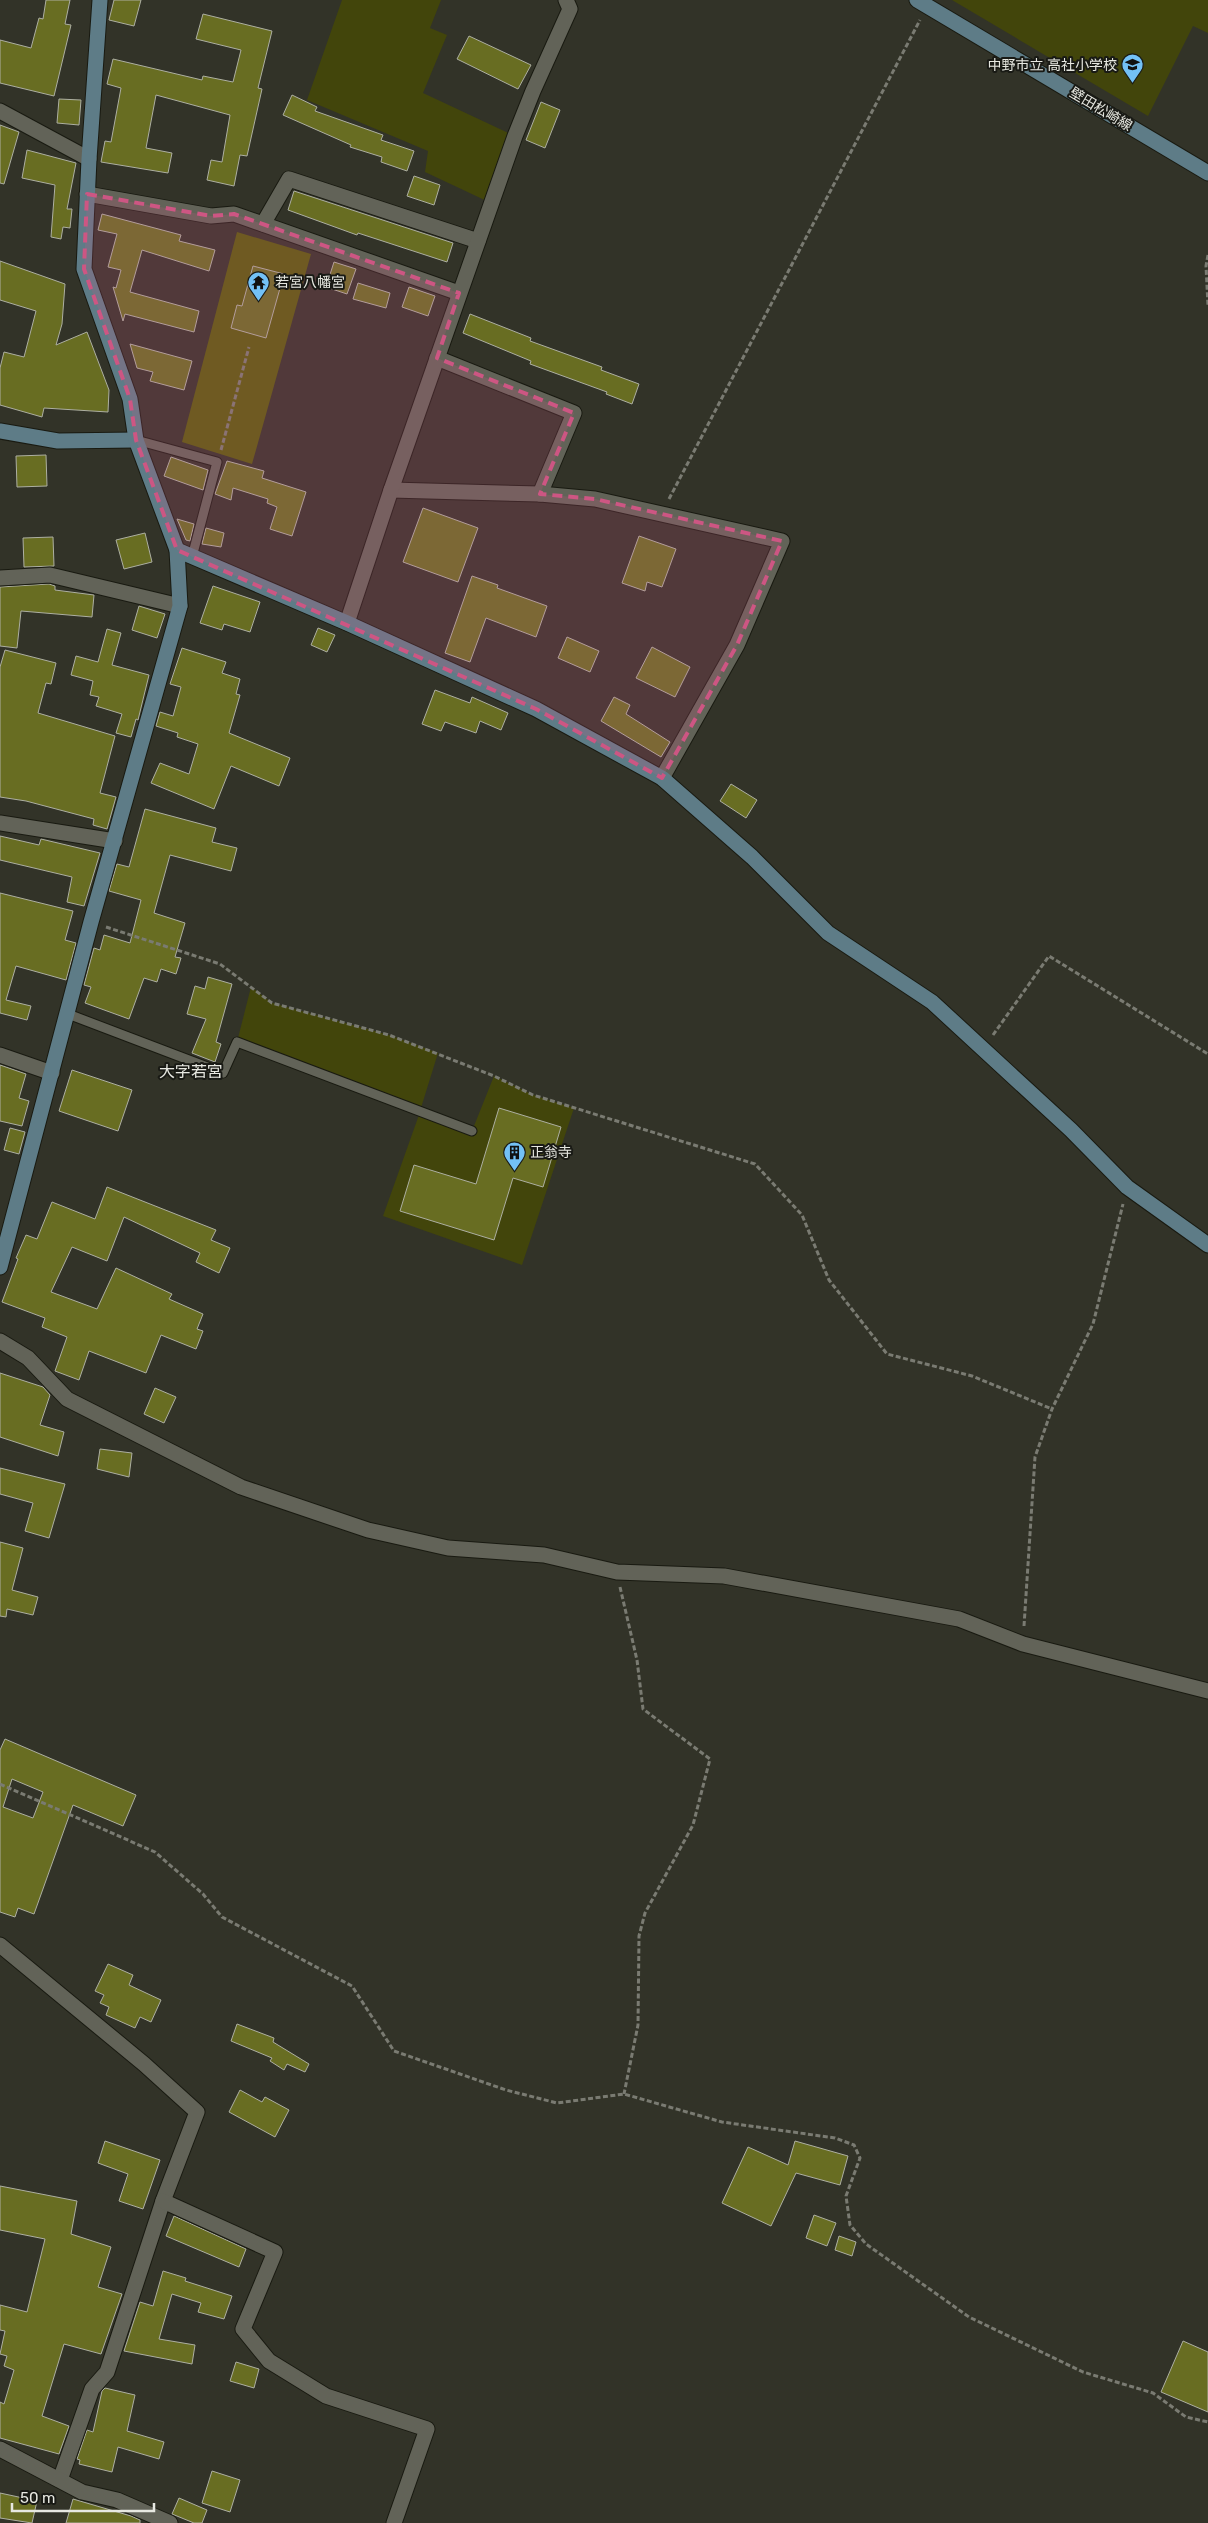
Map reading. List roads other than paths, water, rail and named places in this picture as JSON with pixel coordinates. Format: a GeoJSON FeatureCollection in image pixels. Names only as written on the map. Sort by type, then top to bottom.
{"type":"FeatureCollection","features":[{"type":"Feature","properties":{"kind":"street"},"geometry":{"type":"LineString","coordinates":[[0,1267],[91,922],[180,606],[177,550],[136,440],[130,399],[84,269],[100,0]]}},
{"type":"Feature","properties":{"kind":"street"},"geometry":{"type":"LineString","coordinates":[[347,622],[459,293],[533,91],[570,9],[566,0]]}},
{"type":"Feature","properties":{"kind":"street","name":"壁田松崎線"},"geometry":{"type":"LineString","coordinates":[[922,3],[1208,172]]}},
{"type":"Feature","properties":{"kind":"street"},"geometry":{"type":"LineString","coordinates":[[0,111],[89,160]]}},
{"type":"Feature","properties":{"kind":"street"},"geometry":{"type":"LineString","coordinates":[[263,224],[289,179],[478,241]]}},
{"type":"Feature","properties":{"kind":"street"},"geometry":{"type":"LineString","coordinates":[[87,194],[212,216],[234,214],[459,293]]}},
{"type":"Feature","properties":{"kind":"street"},"geometry":{"type":"LineString","coordinates":[[437,358],[574,413],[540,494]]}},
{"type":"Feature","properties":{"kind":"street"},"geometry":{"type":"LineString","coordinates":[[0,431],[58,441],[136,440]]}},
{"type":"Feature","properties":{"kind":"street"},"geometry":{"type":"LineString","coordinates":[[391,490],[540,494],[595,499],[782,541],[737,645],[662,778]]}},
{"type":"Feature","properties":{"kind":"street"},"geometry":{"type":"LineString","coordinates":[[177,550],[347,622],[536,709],[662,778],[752,857],[828,933],[932,1002],[1071,1130],[1127,1188],[1208,1245]]}},
{"type":"Feature","properties":{"kind":"street"},"geometry":{"type":"LineString","coordinates":[[0,578],[50,575],[180,606]]}},
{"type":"Feature","properties":{"kind":"street"},"geometry":{"type":"LineString","coordinates":[[0,823],[115,842]]}},
{"type":"Feature","properties":{"kind":"street"},"geometry":{"type":"LineString","coordinates":[[0,1055],[52,1073]]}},
{"type":"Feature","properties":{"kind":"street"},"geometry":{"type":"LineString","coordinates":[[0,1341],[28,1358],[67,1399],[241,1487],[368,1530],[448,1548],[544,1555],[617,1572],[724,1576],[958,1620],[1022,1644],[1208,1691]]}},
{"type":"Feature","properties":{"kind":"street"},"geometry":{"type":"LineString","coordinates":[[0,1946],[144,2064],[197,2112],[164,2201],[107,2372],[92,2389],[60,2480]]}},
{"type":"Feature","properties":{"kind":"street"},"geometry":{"type":"LineString","coordinates":[[164,2201],[275,2252],[243,2329],[269,2361],[326,2396],[427,2429],[394,2523]]}},
{"type":"Feature","properties":{"kind":"street"},"geometry":{"type":"LineString","coordinates":[[0,2449],[82,2492],[118,2500],[170,2523]]}},
{"type":"Feature","properties":{"kind":"lane"},"geometry":{"type":"LineString","coordinates":[[136,440],[217,462],[192,557]]}},
{"type":"Feature","properties":{"kind":"lane"},"geometry":{"type":"LineString","coordinates":[[68,1014],[223,1073],[237,1042],[472,1131]]}},
{"type":"Feature","properties":{"kind":"place","name":"中野市立 高社小学校"},"geometry":{"type":"Point","coordinates":[1133,84]}},
{"type":"Feature","properties":{"kind":"place","name":"若宮八幡宮"},"geometry":{"type":"Point","coordinates":[259,301]}},
{"type":"Feature","properties":{"kind":"place","name":"正翁寺"},"geometry":{"type":"Point","coordinates":[514,1171]}},
{"type":"Feature","properties":{"kind":"district","name":"大字若宮"},"geometry":{"type":"Point","coordinates":[191,1071]}}]}
